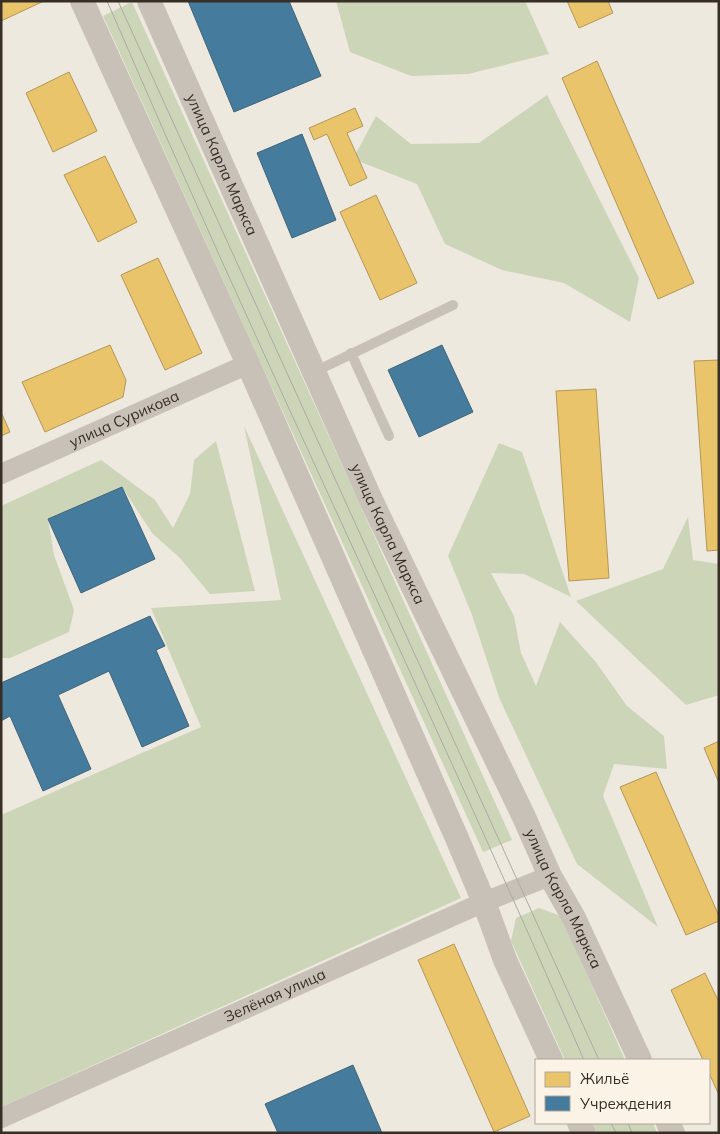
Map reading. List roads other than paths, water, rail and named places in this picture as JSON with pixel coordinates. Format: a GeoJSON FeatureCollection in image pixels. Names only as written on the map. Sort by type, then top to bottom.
{"type":"FeatureCollection","features":[{"type":"Feature","properties":{"kind":"street"},"geometry":{"type":"LineString","coordinates":[[82,1],[248,364],[484,902],[505,960],[551,1059]]}},
{"type":"Feature","properties":{"kind":"street","name":"улица Карла Маркса"},"geometry":{"type":"LineString","coordinates":[[149,1],[371,500],[524,817],[550,876],[574,918],[640,1059]]}},
{"type":"Feature","properties":{"kind":"street","name":"улица Сурикова"},"geometry":{"type":"LineString","coordinates":[[1,474],[248,364]]}},
{"type":"Feature","properties":{"kind":"street","name":"Зелёная улица"},"geometry":{"type":"LineString","coordinates":[[1,1118],[484,902],[550,876]]}},
{"type":"Feature","properties":{"kind":"lane"},"geometry":{"type":"LineString","coordinates":[[313,372],[453,305]]}},
{"type":"Feature","properties":{"kind":"lane"},"geometry":{"type":"LineString","coordinates":[[351,353],[388,436]]}},
{"type":"Feature","properties":{"kind":"tram line"},"geometry":{"type":"LineString","coordinates":[[107,1],[224,267],[526,927],[584,1059]]}},
{"type":"Feature","properties":{"kind":"tram line"},"geometry":{"type":"LineString","coordinates":[[118,1],[599,1059]]}},
{"type":"Feature","properties":{"kind":"tram line"},"geometry":{"type":"LineString","coordinates":[[612,1124],[616,1133]]}},
{"type":"Feature","properties":{"kind":"tram line"},"geometry":{"type":"LineString","coordinates":[[628,1124],[632,1133]]}}]}
